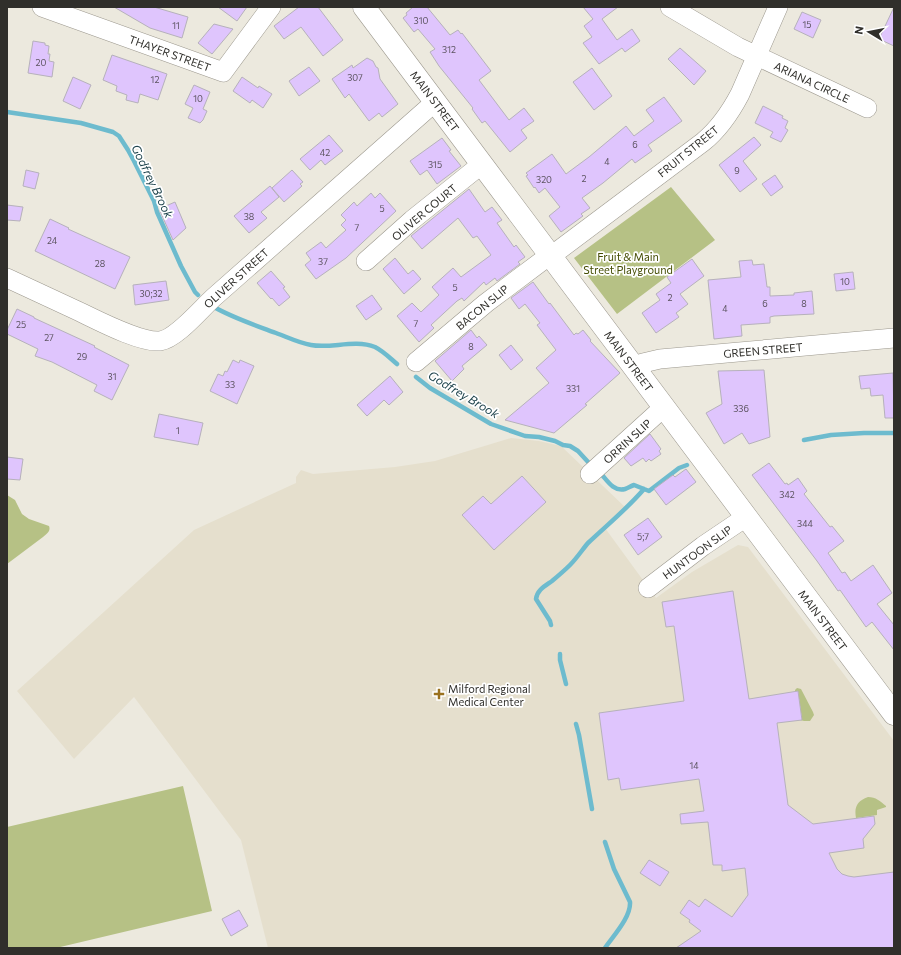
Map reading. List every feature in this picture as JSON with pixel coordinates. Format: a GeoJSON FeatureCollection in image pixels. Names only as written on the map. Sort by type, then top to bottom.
{"type":"FeatureCollection","features":[{"type":"Feature","properties":{"kind":"main road","name":"MAIN STREET"},"geometry":{"type":"LineString","coordinates":[[364,7],[894,714]]}},
{"type":"Feature","properties":{"kind":"street","name":"THAYER STREET"},"geometry":{"type":"LineString","coordinates":[[42,7],[223,72],[271,7]]}},
{"type":"Feature","properties":{"kind":"street","name":"ARIANA CIRCLE"},"geometry":{"type":"LineString","coordinates":[[670,7],[757,56],[866,108]]}},
{"type":"Feature","properties":{"kind":"street","name":"FRUIT STREET"},"geometry":{"type":"LineString","coordinates":[[550,256],[710,137],[720,126],[733,107],[778,7]]}},
{"type":"Feature","properties":{"kind":"street","name":"OLIVER STREET"},"geometry":{"type":"LineString","coordinates":[[7,278],[126,333],[154,341],[166,339],[178,332],[215,296],[435,102]]}},
{"type":"Feature","properties":{"kind":"street","name":"OLIVER COURT"},"geometry":{"type":"LineString","coordinates":[[366,261],[412,220],[482,164]]}},
{"type":"Feature","properties":{"kind":"street","name":"BACON SLIP"},"geometry":{"type":"LineString","coordinates":[[416,362],[486,303],[550,256]]}},
{"type":"Feature","properties":{"kind":"street","name":"GREEN STREET"},"geometry":{"type":"LineString","coordinates":[[634,367],[660,359],[894,338]]}},
{"type":"Feature","properties":{"kind":"street","name":"ORRIN SLIP"},"geometry":{"type":"LineString","coordinates":[[590,474],[664,407]]}},
{"type":"Feature","properties":{"kind":"street","name":"HUNTOON SLIP"},"geometry":{"type":"LineString","coordinates":[[648,588],[703,546],[746,517]]}},
{"type":"Feature","properties":{"kind":"shaded area","name":"Milford Regional Medical Center"},"geometry":{"type":"Polygon","coordinates":[[[511,438],[539,441],[561,446],[625,507],[605,528],[656,598],[692,572],[738,545],[748,547],[894,741],[894,948],[268,948],[241,840],[134,697],[74,759],[17,691],[194,530],[296,483],[296,477],[301,470],[313,474],[395,467],[435,461],[511,438]]]}},
{"type":"Feature","properties":{"kind":"green space","name":"Fruit & Main Street Playground"},"geometry":{"type":"Polygon","coordinates":[[[671,187],[715,240],[617,314],[574,258],[671,187]]]}},
{"type":"Feature","properties":{"kind":"green space"},"geometry":{"type":"Polygon","coordinates":[[[7,495],[15,500],[22,514],[29,519],[49,526],[49,531],[46,535],[7,564],[7,495]]]}},
{"type":"Feature","properties":{"kind":"green space"},"geometry":{"type":"Polygon","coordinates":[[[797,688],[801,689],[813,712],[814,715],[810,721],[800,720],[802,719],[798,692],[795,692],[797,688]]]}},
{"type":"Feature","properties":{"kind":"green space"},"geometry":{"type":"Polygon","coordinates":[[[183,786],[212,911],[56,948],[7,948],[7,827],[183,786]]]}},
{"type":"Feature","properties":{"kind":"green space"},"geometry":{"type":"Polygon","coordinates":[[[868,797],[878,800],[886,807],[877,810],[877,815],[856,818],[855,811],[857,805],[861,800],[868,797]]]}},
{"type":"Feature","properties":{"kind":"building"},"geometry":{"type":"Polygon","coordinates":[[[114,7],[154,7],[188,17],[182,38],[150,28],[114,7]]]}},
{"type":"Feature","properties":{"kind":"building"},"geometry":{"type":"Polygon","coordinates":[[[218,7],[247,7],[237,21],[218,7]]]}},
{"type":"Feature","properties":{"kind":"building"},"geometry":{"type":"Polygon","coordinates":[[[299,7],[318,7],[343,40],[323,56],[301,27],[284,39],[274,26],[299,7]]]}},
{"type":"Feature","properties":{"kind":"building"},"geometry":{"type":"Polygon","coordinates":[[[413,7],[427,7],[450,35],[458,30],[461,34],[462,33],[491,71],[479,80],[509,120],[524,108],[534,121],[521,130],[527,138],[510,152],[485,121],[482,123],[472,109],[473,108],[439,66],[430,52],[435,49],[418,29],[414,32],[403,18],[413,7]]]}},
{"type":"Feature","properties":{"kind":"building"},"geometry":{"type":"Polygon","coordinates":[[[583,7],[618,7],[602,19],[617,40],[632,29],[640,41],[625,52],[622,48],[599,64],[583,43],[592,37],[584,26],[593,19],[583,7]]]}},
{"type":"Feature","properties":{"kind":"building"},"geometry":{"type":"Polygon","coordinates":[[[894,7],[894,46],[879,39],[894,7]]]}},
{"type":"Feature","properties":{"kind":"building"},"geometry":{"type":"Polygon","coordinates":[[[802,12],[821,20],[813,38],[794,29],[802,12]]]}},
{"type":"Feature","properties":{"kind":"building"},"geometry":{"type":"Polygon","coordinates":[[[214,24],[233,29],[212,54],[198,43],[214,24]]]}},
{"type":"Feature","properties":{"kind":"building"},"geometry":{"type":"Polygon","coordinates":[[[33,41],[45,43],[45,45],[49,46],[49,61],[54,62],[52,77],[28,73],[33,41]]]}},
{"type":"Feature","properties":{"kind":"building"},"geometry":{"type":"Polygon","coordinates":[[[680,48],[706,71],[694,85],[668,59],[680,48]]]}},
{"type":"Feature","properties":{"kind":"building"},"geometry":{"type":"Polygon","coordinates":[[[112,55],[167,74],[158,100],[140,94],[138,103],[126,100],[127,95],[116,91],[117,86],[103,80],[112,55]]]}},
{"type":"Feature","properties":{"kind":"building"},"geometry":{"type":"Polygon","coordinates":[[[367,58],[373,61],[378,68],[380,79],[398,104],[382,117],[379,113],[369,121],[349,94],[345,98],[332,79],[352,65],[353,68],[367,58]]]}},
{"type":"Feature","properties":{"kind":"building"},"geometry":{"type":"Polygon","coordinates":[[[309,67],[320,81],[299,96],[289,81],[309,67]]]}},
{"type":"Feature","properties":{"kind":"building"},"geometry":{"type":"Polygon","coordinates":[[[592,68],[612,96],[594,110],[573,82],[592,68]]]}},
{"type":"Feature","properties":{"kind":"building"},"geometry":{"type":"Polygon","coordinates":[[[73,77],[91,85],[80,109],[63,101],[73,77]]]}},
{"type":"Feature","properties":{"kind":"building"},"geometry":{"type":"Polygon","coordinates":[[[242,77],[258,88],[259,86],[272,94],[263,108],[252,100],[250,103],[233,91],[242,77]]]}},
{"type":"Feature","properties":{"kind":"building"},"geometry":{"type":"Polygon","coordinates":[[[194,85],[210,92],[203,109],[207,111],[200,123],[188,118],[193,108],[185,104],[194,85]]]}},
{"type":"Feature","properties":{"kind":"building"},"geometry":{"type":"Polygon","coordinates":[[[664,97],[682,121],[648,145],[652,151],[635,163],[632,159],[582,198],[590,208],[581,214],[583,216],[561,232],[549,216],[560,207],[545,188],[539,193],[535,187],[534,188],[526,176],[528,175],[526,173],[552,154],[566,174],[626,126],[634,136],[654,121],[646,110],[664,97]]]}},
{"type":"Feature","properties":{"kind":"building"},"geometry":{"type":"Polygon","coordinates":[[[763,106],[783,116],[782,118],[788,121],[785,128],[788,130],[781,142],[770,137],[773,132],[755,123],[763,106]]]}},
{"type":"Feature","properties":{"kind":"building"},"geometry":{"type":"Polygon","coordinates":[[[329,135],[343,151],[325,165],[321,160],[310,170],[300,159],[329,135]]]}},
{"type":"Feature","properties":{"kind":"building"},"geometry":{"type":"Polygon","coordinates":[[[754,137],[761,145],[743,161],[757,179],[740,192],[719,165],[754,137]]]}},
{"type":"Feature","properties":{"kind":"building"},"geometry":{"type":"Polygon","coordinates":[[[442,138],[451,150],[449,151],[461,166],[437,184],[427,170],[420,175],[410,161],[442,138]]]}},
{"type":"Feature","properties":{"kind":"building"},"geometry":{"type":"Polygon","coordinates":[[[26,170],[39,173],[35,189],[23,186],[26,170]]]}},
{"type":"Feature","properties":{"kind":"building"},"geometry":{"type":"Polygon","coordinates":[[[292,170],[303,182],[300,184],[302,186],[284,202],[272,188],[292,170]]]}},
{"type":"Feature","properties":{"kind":"building"},"geometry":{"type":"Polygon","coordinates":[[[775,175],[783,187],[771,196],[762,184],[775,175]]]}},
{"type":"Feature","properties":{"kind":"building"},"geometry":{"type":"Polygon","coordinates":[[[270,186],[279,197],[261,212],[267,218],[249,233],[234,216],[270,186]]]}},
{"type":"Feature","properties":{"kind":"building"},"geometry":{"type":"Polygon","coordinates":[[[469,189],[485,212],[492,207],[502,220],[497,223],[514,247],[516,245],[525,257],[518,262],[520,264],[497,281],[495,278],[486,285],[484,282],[464,301],[462,298],[457,301],[431,325],[434,328],[419,342],[397,316],[412,303],[421,312],[439,295],[432,287],[453,268],[461,277],[491,255],[477,236],[473,238],[458,218],[422,249],[411,236],[469,189]]]}},
{"type":"Feature","properties":{"kind":"building"},"geometry":{"type":"Polygon","coordinates":[[[371,193],[375,198],[380,193],[396,211],[346,258],[316,279],[305,265],[311,260],[306,253],[321,242],[326,248],[346,230],[341,225],[346,220],[341,215],[354,202],[357,206],[371,193]]]}},
{"type":"Feature","properties":{"kind":"building"},"geometry":{"type":"Polygon","coordinates":[[[175,202],[186,228],[173,240],[159,209],[175,202]]]}},
{"type":"Feature","properties":{"kind":"building"},"geometry":{"type":"Polygon","coordinates":[[[7,205],[23,207],[20,221],[7,220],[7,205]]]}},
{"type":"Feature","properties":{"kind":"building"},"geometry":{"type":"Polygon","coordinates":[[[50,219],[69,228],[68,229],[130,257],[115,289],[35,251],[50,219]]]}},
{"type":"Feature","properties":{"kind":"building"},"geometry":{"type":"Polygon","coordinates":[[[395,258],[408,274],[413,270],[421,279],[404,294],[383,269],[395,258]]]}},
{"type":"Feature","properties":{"kind":"building"},"geometry":{"type":"Polygon","coordinates":[[[692,259],[704,276],[680,294],[688,304],[676,313],[679,317],[656,333],[642,313],[660,300],[656,294],[671,283],[667,277],[692,259]]]}},
{"type":"Feature","properties":{"kind":"building"},"geometry":{"type":"Polygon","coordinates":[[[752,260],[753,265],[764,264],[767,287],[770,287],[770,296],[794,295],[794,293],[812,291],[814,314],[770,317],[770,323],[741,325],[742,336],[714,339],[708,280],[741,277],[739,261],[752,260]]]}},
{"type":"Feature","properties":{"kind":"building"},"geometry":{"type":"Polygon","coordinates":[[[271,271],[285,287],[283,288],[290,297],[279,306],[257,283],[271,271]]]}},
{"type":"Feature","properties":{"kind":"building"},"geometry":{"type":"Polygon","coordinates":[[[853,272],[855,289],[836,291],[834,274],[853,272]]]}},
{"type":"Feature","properties":{"kind":"building"},"geometry":{"type":"Polygon","coordinates":[[[166,281],[169,300],[135,305],[133,285],[166,281]]]}},
{"type":"Feature","properties":{"kind":"building"},"geometry":{"type":"Polygon","coordinates":[[[533,282],[574,335],[583,330],[591,340],[590,341],[620,373],[585,404],[587,405],[554,433],[505,420],[549,383],[536,368],[556,350],[537,325],[540,323],[525,304],[519,309],[511,298],[533,282]]]}},
{"type":"Feature","properties":{"kind":"building"},"geometry":{"type":"Polygon","coordinates":[[[372,295],[382,309],[366,320],[356,306],[372,295]]]}},
{"type":"Feature","properties":{"kind":"building"},"geometry":{"type":"Polygon","coordinates":[[[17,309],[95,346],[94,347],[129,365],[112,400],[94,391],[97,385],[52,362],[35,356],[38,349],[7,334],[7,330],[17,309]]]}},
{"type":"Feature","properties":{"kind":"building"},"geometry":{"type":"Polygon","coordinates":[[[471,330],[477,338],[479,336],[487,345],[462,366],[464,369],[452,381],[435,361],[471,330]]]}},
{"type":"Feature","properties":{"kind":"building"},"geometry":{"type":"Polygon","coordinates":[[[511,345],[523,360],[511,370],[499,355],[511,345]]]}},
{"type":"Feature","properties":{"kind":"building"},"geometry":{"type":"Polygon","coordinates":[[[233,360],[239,363],[240,360],[254,366],[237,404],[210,391],[218,374],[223,376],[225,371],[227,372],[233,360]]]}},
{"type":"Feature","properties":{"kind":"building"},"geometry":{"type":"Polygon","coordinates":[[[764,370],[770,437],[749,444],[742,433],[724,444],[706,413],[722,404],[718,371],[764,370]]]}},
{"type":"Feature","properties":{"kind":"building"},"geometry":{"type":"Polygon","coordinates":[[[893,373],[894,418],[885,418],[883,395],[871,396],[870,388],[861,389],[859,376],[893,373]]]}},
{"type":"Feature","properties":{"kind":"building"},"geometry":{"type":"Polygon","coordinates":[[[390,376],[403,392],[389,405],[384,400],[367,416],[357,405],[390,376]]]}},
{"type":"Feature","properties":{"kind":"building"},"geometry":{"type":"Polygon","coordinates":[[[159,414],[203,423],[198,445],[154,437],[159,414]]]}},
{"type":"Feature","properties":{"kind":"building"},"geometry":{"type":"Polygon","coordinates":[[[650,434],[661,449],[659,451],[661,454],[651,461],[649,459],[646,462],[643,458],[631,466],[624,458],[650,434]]]}},
{"type":"Feature","properties":{"kind":"building"},"geometry":{"type":"Polygon","coordinates":[[[7,457],[23,459],[20,480],[7,479],[7,457]]]}},
{"type":"Feature","properties":{"kind":"building"},"geometry":{"type":"Polygon","coordinates":[[[769,463],[785,484],[787,483],[788,485],[798,478],[807,491],[804,494],[830,527],[832,526],[844,541],[828,553],[842,573],[845,572],[851,581],[873,565],[892,593],[877,604],[894,625],[894,650],[872,622],[866,627],[840,590],[838,591],[752,475],[769,463]]]}},
{"type":"Feature","properties":{"kind":"building"},"geometry":{"type":"Polygon","coordinates":[[[686,469],[696,482],[666,505],[654,489],[673,475],[675,477],[686,469]]]}},
{"type":"Feature","properties":{"kind":"building"},"geometry":{"type":"Polygon","coordinates":[[[522,476],[546,502],[494,550],[462,515],[483,496],[491,504],[522,476]]]}},
{"type":"Feature","properties":{"kind":"building"},"geometry":{"type":"Polygon","coordinates":[[[648,518],[662,537],[638,555],[624,535],[648,518]]]}},
{"type":"Feature","properties":{"kind":"building"},"geometry":{"type":"Polygon","coordinates":[[[733,591],[749,699],[798,691],[802,720],[777,723],[788,805],[813,824],[874,816],[875,824],[863,839],[864,848],[829,853],[837,869],[842,874],[848,876],[854,877],[894,872],[894,948],[676,948],[701,931],[680,913],[689,900],[699,907],[705,899],[732,917],[748,895],[745,868],[722,871],[722,865],[713,865],[708,822],[681,824],[680,814],[704,811],[699,779],[621,790],[619,778],[608,780],[599,713],[684,701],[674,626],[666,627],[662,602],[733,591]]]}},
{"type":"Feature","properties":{"kind":"building"},"geometry":{"type":"Polygon","coordinates":[[[649,860],[669,872],[660,886],[640,873],[649,860]]]}},
{"type":"Feature","properties":{"kind":"building"},"geometry":{"type":"Polygon","coordinates":[[[239,910],[248,926],[231,936],[222,919],[239,910]]]}},
{"type":"Feature","properties":{"kind":"waterway","name":"Godfrey Brook"},"geometry":{"type":"LineString","coordinates":[[7,112],[81,123],[113,132],[119,136],[134,161],[154,201],[157,212],[181,266],[198,295]]}},
{"type":"Feature","properties":{"kind":"waterway","name":"Godfrey Brook"},"geometry":{"type":"LineString","coordinates":[[214,307],[244,321],[307,344],[319,346],[359,344],[375,347],[397,364]]}},
{"type":"Feature","properties":{"kind":"waterway","name":"Godfrey Brook"},"geometry":{"type":"LineString","coordinates":[[416,377],[430,388],[491,424],[525,436],[539,437],[570,446],[578,451],[589,463]]}},
{"type":"Feature","properties":{"kind":"waterway","name":"Godfrey Brook"},"geometry":{"type":"LineString","coordinates":[[804,440],[831,435],[894,433]]}},
{"type":"Feature","properties":{"kind":"waterway","name":"Godfrey Brook"},"geometry":{"type":"LineString","coordinates":[[603,476],[612,486],[621,490],[634,485],[649,491],[679,468],[687,465]]}},
{"type":"Feature","properties":{"kind":"waterway"},"geometry":{"type":"LineString","coordinates":[[551,625],[536,599],[538,593],[570,565],[588,543],[624,510],[644,489]]}},
{"type":"Feature","properties":{"kind":"waterway"},"geometry":{"type":"LineString","coordinates":[[560,654],[566,684]]}},
{"type":"Feature","properties":{"kind":"waterway"},"geometry":{"type":"LineString","coordinates":[[576,724],[592,809]]}},
{"type":"Feature","properties":{"kind":"waterway"},"geometry":{"type":"LineString","coordinates":[[605,842],[614,869],[630,902],[630,908],[625,920],[605,948]]}},
{"type":"Feature","properties":{"kind":"place","name":"Milford Regional Medical Center"},"geometry":{"type":"Point","coordinates":[439,694]}}]}
